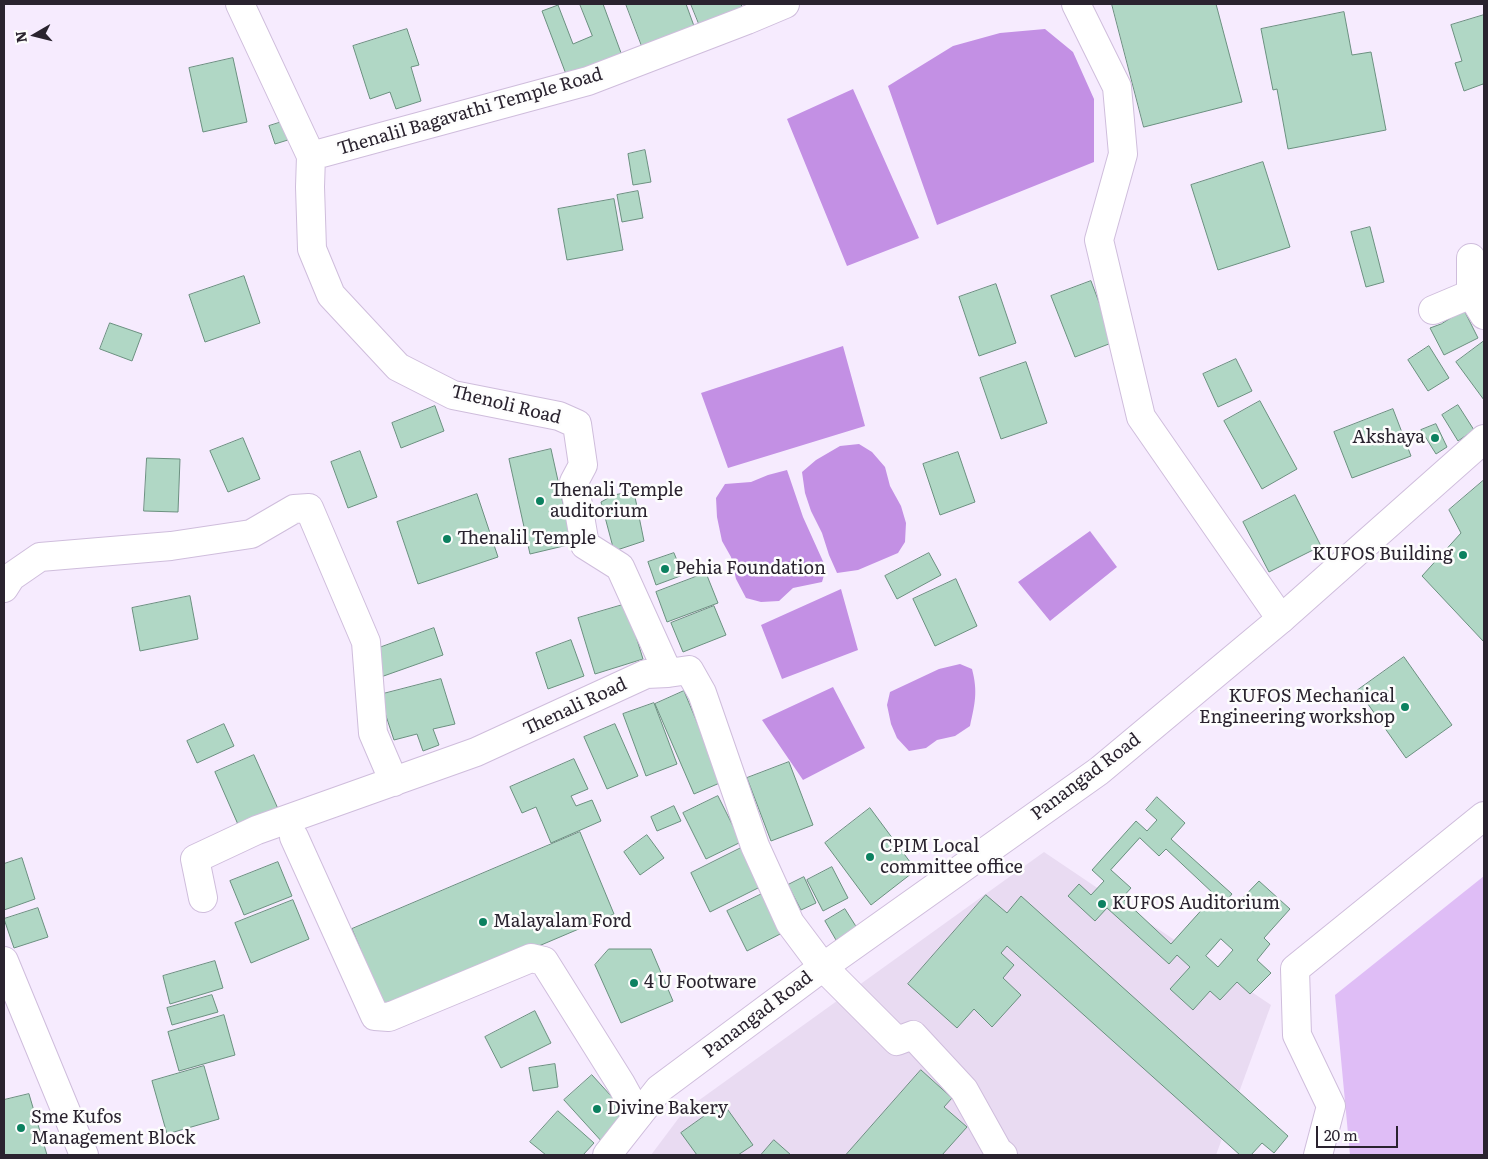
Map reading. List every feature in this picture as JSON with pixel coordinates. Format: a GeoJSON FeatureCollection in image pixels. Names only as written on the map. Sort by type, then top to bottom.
{"type":"FeatureCollection","features":[{"type":"Feature","properties":{"kind":"street"},"geometry":{"type":"LineString","coordinates":[[240,4],[311,156]]}},
{"type":"Feature","properties":{"kind":"street","name":"Thenalil Bagavathi Temple Road"},"geometry":{"type":"LineString","coordinates":[[311,156],[588,81],[784,4]]}},
{"type":"Feature","properties":{"kind":"street"},"geometry":{"type":"LineString","coordinates":[[1076,4],[1117,87],[1123,154],[1099,240],[1141,417],[1281,619]]}},
{"type":"Feature","properties":{"kind":"street","name":"Thenoli Road"},"geometry":{"type":"LineString","coordinates":[[311,156],[312,248],[331,295],[398,366],[453,395],[559,416],[577,424],[583,465],[574,482],[585,545],[620,567],[668,673]]}},
{"type":"Feature","properties":{"kind":"street"},"geometry":{"type":"LineString","coordinates":[[1433,310],[1477,305],[1471,258]]}},
{"type":"Feature","properties":{"kind":"street","name":"Panangad Road"},"geometry":{"type":"LineString","coordinates":[[607,1155],[659,1089],[823,967],[1099,771],[1281,619],[1484,439]]}},
{"type":"Feature","properties":{"kind":"street"},"geometry":{"type":"LineString","coordinates":[[4,588],[11,577],[40,557],[171,546],[251,534],[294,509],[309,508],[366,642],[373,733],[394,782]]}},
{"type":"Feature","properties":{"kind":"street","name":"Thenali Road"},"geometry":{"type":"LineString","coordinates":[[203,898],[195,860],[257,830],[476,752],[646,674],[690,670],[702,693],[755,846],[790,924],[823,967]]}},
{"type":"Feature","properties":{"kind":"street"},"geometry":{"type":"LineString","coordinates":[[1318,1155],[1331,1106],[1297,1035],[1295,969],[1484,816]]}},
{"type":"Feature","properties":{"kind":"street"},"geometry":{"type":"LineString","coordinates":[[294,837],[375,1016],[389,1017],[532,958],[544,961],[621,1084],[638,1115]]}},
{"type":"Feature","properties":{"kind":"street"},"geometry":{"type":"LineString","coordinates":[[4,961],[84,1155]]}},
{"type":"Feature","properties":{"kind":"street"},"geometry":{"type":"LineString","coordinates":[[823,967],[897,1041],[913,1035],[964,1090],[998,1151],[1003,1155]]}},
{"type":"Feature","properties":{"kind":"shaded area"},"geometry":{"type":"Polygon","coordinates":[[[1045,29],[1073,52],[1094,99],[1094,162],[937,225],[888,86],[953,46],[1000,33],[1045,29]]]}},
{"type":"Feature","properties":{"kind":"shaded area"},"geometry":{"type":"Polygon","coordinates":[[[853,89],[919,238],[847,266],[787,119],[853,89]]]}},
{"type":"Feature","properties":{"kind":"shaded area"},"geometry":{"type":"Polygon","coordinates":[[[843,346],[865,426],[728,468],[701,393],[843,346]]]}},
{"type":"Feature","properties":{"kind":"shaded area"},"geometry":{"type":"Polygon","coordinates":[[[859,444],[872,452],[885,467],[890,486],[901,506],[906,523],[905,542],[898,553],[858,570],[837,573],[822,533],[811,511],[805,493],[802,472],[816,460],[840,446],[859,444]]]}},
{"type":"Feature","properties":{"kind":"shaded area"},"geometry":{"type":"Polygon","coordinates":[[[787,470],[803,517],[826,568],[822,582],[793,588],[779,601],[761,602],[746,598],[736,579],[731,557],[722,541],[717,517],[716,498],[725,484],[751,482],[787,470]]]}},
{"type":"Feature","properties":{"kind":"shaded area"},"geometry":{"type":"Polygon","coordinates":[[[1090,531],[1117,567],[1050,621],[1018,582],[1090,531]]]}},
{"type":"Feature","properties":{"kind":"shaded area"},"geometry":{"type":"Polygon","coordinates":[[[841,589],[858,650],[782,679],[761,625],[841,589]]]}},
{"type":"Feature","properties":{"kind":"shaded area"},"geometry":{"type":"Polygon","coordinates":[[[960,664],[972,669],[974,677],[975,698],[970,726],[955,736],[937,740],[926,748],[909,751],[897,738],[891,724],[887,705],[890,692],[939,669],[960,664]]]}},
{"type":"Feature","properties":{"kind":"shaded area"},"geometry":{"type":"Polygon","coordinates":[[[833,687],[865,748],[803,780],[762,720],[833,687]]]}},
{"type":"Feature","properties":{"kind":"shaded area"},"geometry":{"type":"Polygon","coordinates":[[[1044,852],[1271,1005],[1216,1155],[651,1155],[684,1111],[1044,852]]]}},
{"type":"Feature","properties":{"kind":"shaded area"},"geometry":{"type":"Polygon","coordinates":[[[1484,876],[1484,1155],[1350,1155],[1335,995],[1484,876]]]}},
{"type":"Feature","properties":{"kind":"building"},"geometry":{"type":"Polygon","coordinates":[[[580,4],[603,4],[624,61],[569,82],[542,11],[558,5],[573,44],[592,36],[580,4]]]}},
{"type":"Feature","properties":{"kind":"building"},"geometry":{"type":"Polygon","coordinates":[[[626,4],[686,4],[694,26],[642,46],[626,4]]]}},
{"type":"Feature","properties":{"kind":"building"},"geometry":{"type":"Polygon","coordinates":[[[691,4],[741,4],[745,15],[702,31],[691,4]]]}},
{"type":"Feature","properties":{"kind":"building"},"geometry":{"type":"Polygon","coordinates":[[[1112,4],[1216,4],[1242,102],[1144,127],[1112,4]]]}},
{"type":"Feature","properties":{"kind":"building"},"geometry":{"type":"Polygon","coordinates":[[[1344,12],[1352,55],[1371,52],[1386,130],[1288,149],[1277,89],[1273,90],[1261,29],[1344,12]]]}},
{"type":"Feature","properties":{"kind":"building"},"geometry":{"type":"Polygon","coordinates":[[[1484,15],[1484,87],[1483,84],[1464,91],[1455,63],[1462,61],[1451,25],[1484,15]]]}},
{"type":"Feature","properties":{"kind":"building"},"geometry":{"type":"Polygon","coordinates":[[[407,29],[419,65],[411,67],[421,101],[396,109],[390,92],[370,99],[353,46],[407,29]]]}},
{"type":"Feature","properties":{"kind":"building"},"geometry":{"type":"Polygon","coordinates":[[[233,58],[247,122],[203,132],[189,68],[233,58]]]}},
{"type":"Feature","properties":{"kind":"building"},"geometry":{"type":"Polygon","coordinates":[[[285,121],[291,139],[275,144],[269,126],[285,121]]]}},
{"type":"Feature","properties":{"kind":"building"},"geometry":{"type":"Polygon","coordinates":[[[645,150],[651,182],[633,185],[628,154],[645,150]]]}},
{"type":"Feature","properties":{"kind":"building"},"geometry":{"type":"Polygon","coordinates":[[[1263,162],[1290,247],[1218,270],[1191,185],[1263,162]]]}},
{"type":"Feature","properties":{"kind":"building"},"geometry":{"type":"Polygon","coordinates":[[[638,191],[643,218],[622,222],[617,195],[638,191]]]}},
{"type":"Feature","properties":{"kind":"building"},"geometry":{"type":"Polygon","coordinates":[[[614,199],[623,250],[567,260],[558,209],[614,199]]]}},
{"type":"Feature","properties":{"kind":"building"},"geometry":{"type":"Polygon","coordinates":[[[1370,227],[1384,282],[1366,287],[1351,232],[1370,227]]]}},
{"type":"Feature","properties":{"kind":"building"},"geometry":{"type":"Polygon","coordinates":[[[244,276],[260,323],[205,342],[189,295],[244,276]]]}},
{"type":"Feature","properties":{"kind":"building"},"geometry":{"type":"Polygon","coordinates":[[[1091,281],[1114,342],[1075,357],[1051,296],[1091,281]]]}},
{"type":"Feature","properties":{"kind":"building"},"geometry":{"type":"Polygon","coordinates":[[[996,284],[1016,343],[979,356],[959,297],[996,284]]]}},
{"type":"Feature","properties":{"kind":"building"},"geometry":{"type":"Polygon","coordinates":[[[1464,310],[1478,338],[1444,355],[1430,328],[1441,324],[1464,310]]]}},
{"type":"Feature","properties":{"kind":"building"},"geometry":{"type":"Polygon","coordinates":[[[110,323],[142,334],[132,361],[100,349],[110,323]]]}},
{"type":"Feature","properties":{"kind":"building"},"geometry":{"type":"Polygon","coordinates":[[[1484,341],[1484,400],[1456,362],[1484,341]]]}},
{"type":"Feature","properties":{"kind":"building"},"geometry":{"type":"Polygon","coordinates":[[[1429,346],[1449,378],[1428,391],[1408,360],[1429,346]]]}},
{"type":"Feature","properties":{"kind":"building"},"geometry":{"type":"Polygon","coordinates":[[[1236,359],[1252,391],[1218,407],[1203,374],[1236,359]]]}},
{"type":"Feature","properties":{"kind":"building"},"geometry":{"type":"Polygon","coordinates":[[[1026,362],[1047,423],[1001,439],[980,378],[1026,362]]]}},
{"type":"Feature","properties":{"kind":"building"},"geometry":{"type":"Polygon","coordinates":[[[1260,401],[1297,469],[1262,489],[1224,421],[1260,401]]]}},
{"type":"Feature","properties":{"kind":"building"},"geometry":{"type":"Polygon","coordinates":[[[1458,405],[1474,430],[1458,441],[1442,415],[1458,405]]]}},
{"type":"Feature","properties":{"kind":"building"},"geometry":{"type":"Polygon","coordinates":[[[435,406],[444,431],[401,448],[392,423],[435,406]]]}},
{"type":"Feature","properties":{"kind":"building"},"geometry":{"type":"Polygon","coordinates":[[[1393,409],[1411,456],[1352,478],[1334,432],[1393,409]]]}},
{"type":"Feature","properties":{"kind":"building","name":"Akshaya"},"geometry":{"type":"Polygon","coordinates":[[[1436,424],[1447,447],[1436,454],[1421,430],[1436,424]]]}},
{"type":"Feature","properties":{"kind":"building"},"geometry":{"type":"Polygon","coordinates":[[[243,438],[260,479],[228,492],[210,451],[243,438]]]}},
{"type":"Feature","properties":{"kind":"building","name":"Thenali Temple auditorium"},"geometry":{"type":"Polygon","coordinates":[[[551,449],[572,544],[530,554],[509,459],[551,449]]]}},
{"type":"Feature","properties":{"kind":"building"},"geometry":{"type":"Polygon","coordinates":[[[360,451],[377,497],[348,508],[331,462],[360,451]]]}},
{"type":"Feature","properties":{"kind":"building"},"geometry":{"type":"Polygon","coordinates":[[[958,452],[975,502],[940,515],[923,464],[958,452]]]}},
{"type":"Feature","properties":{"kind":"building"},"geometry":{"type":"Polygon","coordinates":[[[147,458],[180,459],[178,512],[144,511],[147,458]]]}},
{"type":"Feature","properties":{"kind":"building","name":"KUFOS Building"},"geometry":{"type":"Polygon","coordinates":[[[1484,480],[1484,642],[1422,576],[1461,533],[1449,510],[1484,480]]]}},
{"type":"Feature","properties":{"kind":"building"},"geometry":{"type":"Polygon","coordinates":[[[634,492],[644,541],[614,551],[601,502],[614,495],[634,492]]]}},
{"type":"Feature","properties":{"kind":"building","name":"Thenalil Temple"},"geometry":{"type":"Polygon","coordinates":[[[477,494],[498,557],[418,584],[397,522],[477,494]]]}},
{"type":"Feature","properties":{"kind":"building"},"geometry":{"type":"Polygon","coordinates":[[[1295,495],[1321,546],[1269,572],[1243,522],[1295,495]]]}},
{"type":"Feature","properties":{"kind":"building","name":"Pehia Foundation"},"geometry":{"type":"Polygon","coordinates":[[[674,553],[683,575],[656,585],[648,562],[674,553]]]}},
{"type":"Feature","properties":{"kind":"building"},"geometry":{"type":"Polygon","coordinates":[[[929,553],[941,575],[897,599],[885,576],[929,553]]]}},
{"type":"Feature","properties":{"kind":"building"},"geometry":{"type":"Polygon","coordinates":[[[706,573],[718,603],[667,622],[656,592],[706,573]]]}},
{"type":"Feature","properties":{"kind":"building"},"geometry":{"type":"Polygon","coordinates":[[[956,579],[977,626],[935,646],[913,599],[956,579]]]}},
{"type":"Feature","properties":{"kind":"building"},"geometry":{"type":"Polygon","coordinates":[[[190,596],[198,639],[140,651],[132,608],[190,596]]]}},
{"type":"Feature","properties":{"kind":"building"},"geometry":{"type":"Polygon","coordinates":[[[626,604],[643,659],[595,674],[578,618],[626,604]]]}},
{"type":"Feature","properties":{"kind":"building"},"geometry":{"type":"Polygon","coordinates":[[[714,606],[726,635],[683,652],[671,623],[714,606]]]}},
{"type":"Feature","properties":{"kind":"building"},"geometry":{"type":"Polygon","coordinates":[[[434,628],[443,655],[378,678],[368,652],[434,628]]]}},
{"type":"Feature","properties":{"kind":"building"},"geometry":{"type":"Polygon","coordinates":[[[571,640],[584,676],[548,689],[536,653],[571,640]]]}},
{"type":"Feature","properties":{"kind":"building","name":"KUFOS Mechanical Engineering workshop"},"geometry":{"type":"Polygon","coordinates":[[[1404,657],[1452,725],[1406,758],[1358,690],[1404,657]]]}},
{"type":"Feature","properties":{"kind":"building"},"geometry":{"type":"Polygon","coordinates":[[[441,679],[455,724],[433,729],[439,745],[423,751],[417,734],[394,740],[379,695],[441,679]]]}},
{"type":"Feature","properties":{"kind":"building"},"geometry":{"type":"Polygon","coordinates":[[[684,691],[722,782],[694,794],[655,704],[684,691]]]}},
{"type":"Feature","properties":{"kind":"building"},"geometry":{"type":"Polygon","coordinates":[[[654,703],[677,764],[646,776],[623,714],[654,703]]]}},
{"type":"Feature","properties":{"kind":"building"},"geometry":{"type":"Polygon","coordinates":[[[224,724],[234,746],[197,763],[187,741],[224,724]]]}},
{"type":"Feature","properties":{"kind":"building"},"geometry":{"type":"Polygon","coordinates":[[[615,724],[638,776],[607,789],[584,737],[615,724]]]}},
{"type":"Feature","properties":{"kind":"building"},"geometry":{"type":"Polygon","coordinates":[[[254,755],[279,811],[240,829],[215,772],[254,755]]]}},
{"type":"Feature","properties":{"kind":"building"},"geometry":{"type":"Polygon","coordinates":[[[574,759],[588,789],[571,796],[576,806],[592,800],[601,821],[551,843],[536,807],[522,813],[510,787],[574,759]]]}},
{"type":"Feature","properties":{"kind":"building"},"geometry":{"type":"Polygon","coordinates":[[[789,762],[813,825],[771,841],[747,778],[789,762]]]}},
{"type":"Feature","properties":{"kind":"building"},"geometry":{"type":"Polygon","coordinates":[[[718,796],[741,842],[706,859],[683,813],[718,796]]]}},
{"type":"Feature","properties":{"kind":"building","name":"KUFOS Auditorium"},"geometry":{"type":"Polygon","coordinates":[[[1157,797],[1185,823],[1171,839],[1232,894],[1227,900],[1234,907],[1259,881],[1290,909],[1264,938],[1270,944],[1257,960],[1271,973],[1250,994],[1237,982],[1220,1000],[1210,991],[1193,1010],[1170,989],[1190,967],[1177,955],[1169,964],[1107,908],[1095,921],[1068,896],[1079,884],[1091,895],[1104,881],[1092,870],[1136,821],[1147,831],[1157,820],[1146,810],[1157,797]],[[1140,838],[1111,870],[1131,888],[1122,898],[1171,944],[1215,895],[1166,849],[1159,856],[1140,838]],[[1221,939],[1206,956],[1218,967],[1233,950],[1221,939]]]}},
{"type":"Feature","properties":{"kind":"building"},"geometry":{"type":"Polygon","coordinates":[[[674,806],[681,821],[657,831],[651,817],[674,806]]]}},
{"type":"Feature","properties":{"kind":"building","name":"CPIM Local committee office"},"geometry":{"type":"Polygon","coordinates":[[[870,808],[916,870],[871,905],[825,843],[870,808]]]}},
{"type":"Feature","properties":{"kind":"building","name":"Malayalam Ford"},"geometry":{"type":"Polygon","coordinates":[[[580,832],[614,914],[386,1011],[352,929],[580,832]]]}},
{"type":"Feature","properties":{"kind":"building"},"geometry":{"type":"Polygon","coordinates":[[[647,835],[664,858],[640,875],[624,852],[647,835]]]}},
{"type":"Feature","properties":{"kind":"building"},"geometry":{"type":"Polygon","coordinates":[[[745,846],[764,885],[710,912],[691,873],[745,846]]]}},
{"type":"Feature","properties":{"kind":"building"},"geometry":{"type":"Polygon","coordinates":[[[22,858],[35,899],[4,910],[4,864],[22,858]]]}},
{"type":"Feature","properties":{"kind":"building"},"geometry":{"type":"Polygon","coordinates":[[[278,862],[292,896],[244,915],[230,881],[278,862]]]}},
{"type":"Feature","properties":{"kind":"building"},"geometry":{"type":"Polygon","coordinates":[[[832,867],[848,898],[823,911],[807,880],[832,867]]]}},
{"type":"Feature","properties":{"kind":"building"},"geometry":{"type":"Polygon","coordinates":[[[804,877],[816,903],[801,910],[788,885],[804,877]]]}},
{"type":"Feature","properties":{"kind":"building"},"geometry":{"type":"Polygon","coordinates":[[[768,891],[788,930],[747,951],[727,911],[768,891]]]}},
{"type":"Feature","properties":{"kind":"building"},"geometry":{"type":"Polygon","coordinates":[[[986,895],[1007,913],[1021,896],[1288,1136],[1274,1153],[1262,1143],[1251,1155],[1240,1155],[1007,946],[1001,953],[1014,965],[1003,978],[1021,995],[992,1027],[974,1009],[957,1028],[908,984],[986,895]]]}},
{"type":"Feature","properties":{"kind":"building"},"geometry":{"type":"Polygon","coordinates":[[[293,900],[309,939],[251,963],[235,923],[293,900]]]}},
{"type":"Feature","properties":{"kind":"building"},"geometry":{"type":"Polygon","coordinates":[[[38,908],[48,937],[14,948],[4,919],[38,908]]]}},
{"type":"Feature","properties":{"kind":"building"},"geometry":{"type":"Polygon","coordinates":[[[845,909],[857,928],[836,940],[825,921],[845,909]]]}},
{"type":"Feature","properties":{"kind":"building","name":"4 U Footware"},"geometry":{"type":"Polygon","coordinates":[[[609,949],[651,949],[673,1001],[621,1023],[595,965],[609,949]]]}},
{"type":"Feature","properties":{"kind":"building"},"geometry":{"type":"Polygon","coordinates":[[[215,961],[223,988],[170,1004],[163,976],[215,961]]]}},
{"type":"Feature","properties":{"kind":"building"},"geometry":{"type":"Polygon","coordinates":[[[212,995],[218,1012],[172,1025],[167,1008],[212,995]]]}},
{"type":"Feature","properties":{"kind":"building"},"geometry":{"type":"Polygon","coordinates":[[[535,1011],[551,1043],[501,1068],[485,1037],[535,1011]]]}},
{"type":"Feature","properties":{"kind":"building"},"geometry":{"type":"Polygon","coordinates":[[[224,1015],[235,1055],[179,1071],[168,1032],[224,1015]]]}},
{"type":"Feature","properties":{"kind":"building"},"geometry":{"type":"Polygon","coordinates":[[[555,1064],[558,1087],[533,1091],[529,1068],[555,1064]]]}},
{"type":"Feature","properties":{"kind":"building"},"geometry":{"type":"Polygon","coordinates":[[[204,1066],[219,1119],[167,1134],[152,1081],[204,1066]]]}},
{"type":"Feature","properties":{"kind":"building"},"geometry":{"type":"Polygon","coordinates":[[[921,1070],[952,1098],[944,1107],[967,1127],[942,1155],[846,1155],[921,1070]]]}},
{"type":"Feature","properties":{"kind":"building","name":"Divine Bakery"},"geometry":{"type":"Polygon","coordinates":[[[592,1075],[631,1118],[604,1144],[564,1100],[592,1075]]]}},
{"type":"Feature","properties":{"kind":"building","name":"Sme Kufos Management Block"},"geometry":{"type":"Polygon","coordinates":[[[29,1094],[47,1155],[4,1155],[4,1100],[29,1094]]]}},
{"type":"Feature","properties":{"kind":"building"},"geometry":{"type":"Polygon","coordinates":[[[723,1103],[753,1145],[738,1155],[697,1155],[681,1133],[723,1103]]]}},
{"type":"Feature","properties":{"kind":"building"},"geometry":{"type":"Polygon","coordinates":[[[558,1111],[594,1143],[583,1155],[546,1155],[530,1142],[558,1111]]]}},
{"type":"Feature","properties":{"kind":"building"},"geometry":{"type":"Polygon","coordinates":[[[774,1140],[791,1155],[761,1155],[774,1140]]]}},
{"type":"Feature","properties":{"kind":"place","name":"Akshaya"},"geometry":{"type":"Point","coordinates":[1435,438]}},
{"type":"Feature","properties":{"kind":"place","name":"Thenali Temple auditorium"},"geometry":{"type":"Point","coordinates":[540,501]}},
{"type":"Feature","properties":{"kind":"place","name":"Thenalil Temple"},"geometry":{"type":"Point","coordinates":[447,539]}},
{"type":"Feature","properties":{"kind":"place","name":"KUFOS Building"},"geometry":{"type":"Point","coordinates":[1463,555]}},
{"type":"Feature","properties":{"kind":"place","name":"Pehia Foundation"},"geometry":{"type":"Point","coordinates":[665,569]}},
{"type":"Feature","properties":{"kind":"place","name":"KUFOS Mechanical Engineering workshop"},"geometry":{"type":"Point","coordinates":[1405,707]}},
{"type":"Feature","properties":{"kind":"place","name":"CPIM Local committee office"},"geometry":{"type":"Point","coordinates":[870,857]}},
{"type":"Feature","properties":{"kind":"place","name":"KUFOS Auditorium"},"geometry":{"type":"Point","coordinates":[1102,904]}},
{"type":"Feature","properties":{"kind":"place","name":"Malayalam Ford"},"geometry":{"type":"Point","coordinates":[483,922]}},
{"type":"Feature","properties":{"kind":"place","name":"4 U Footware"},"geometry":{"type":"Point","coordinates":[634,983]}},
{"type":"Feature","properties":{"kind":"place","name":"Divine Bakery"},"geometry":{"type":"Point","coordinates":[597,1109]}},
{"type":"Feature","properties":{"kind":"place","name":"Sme Kufos Management Block"},"geometry":{"type":"Point","coordinates":[21,1128]}}]}
